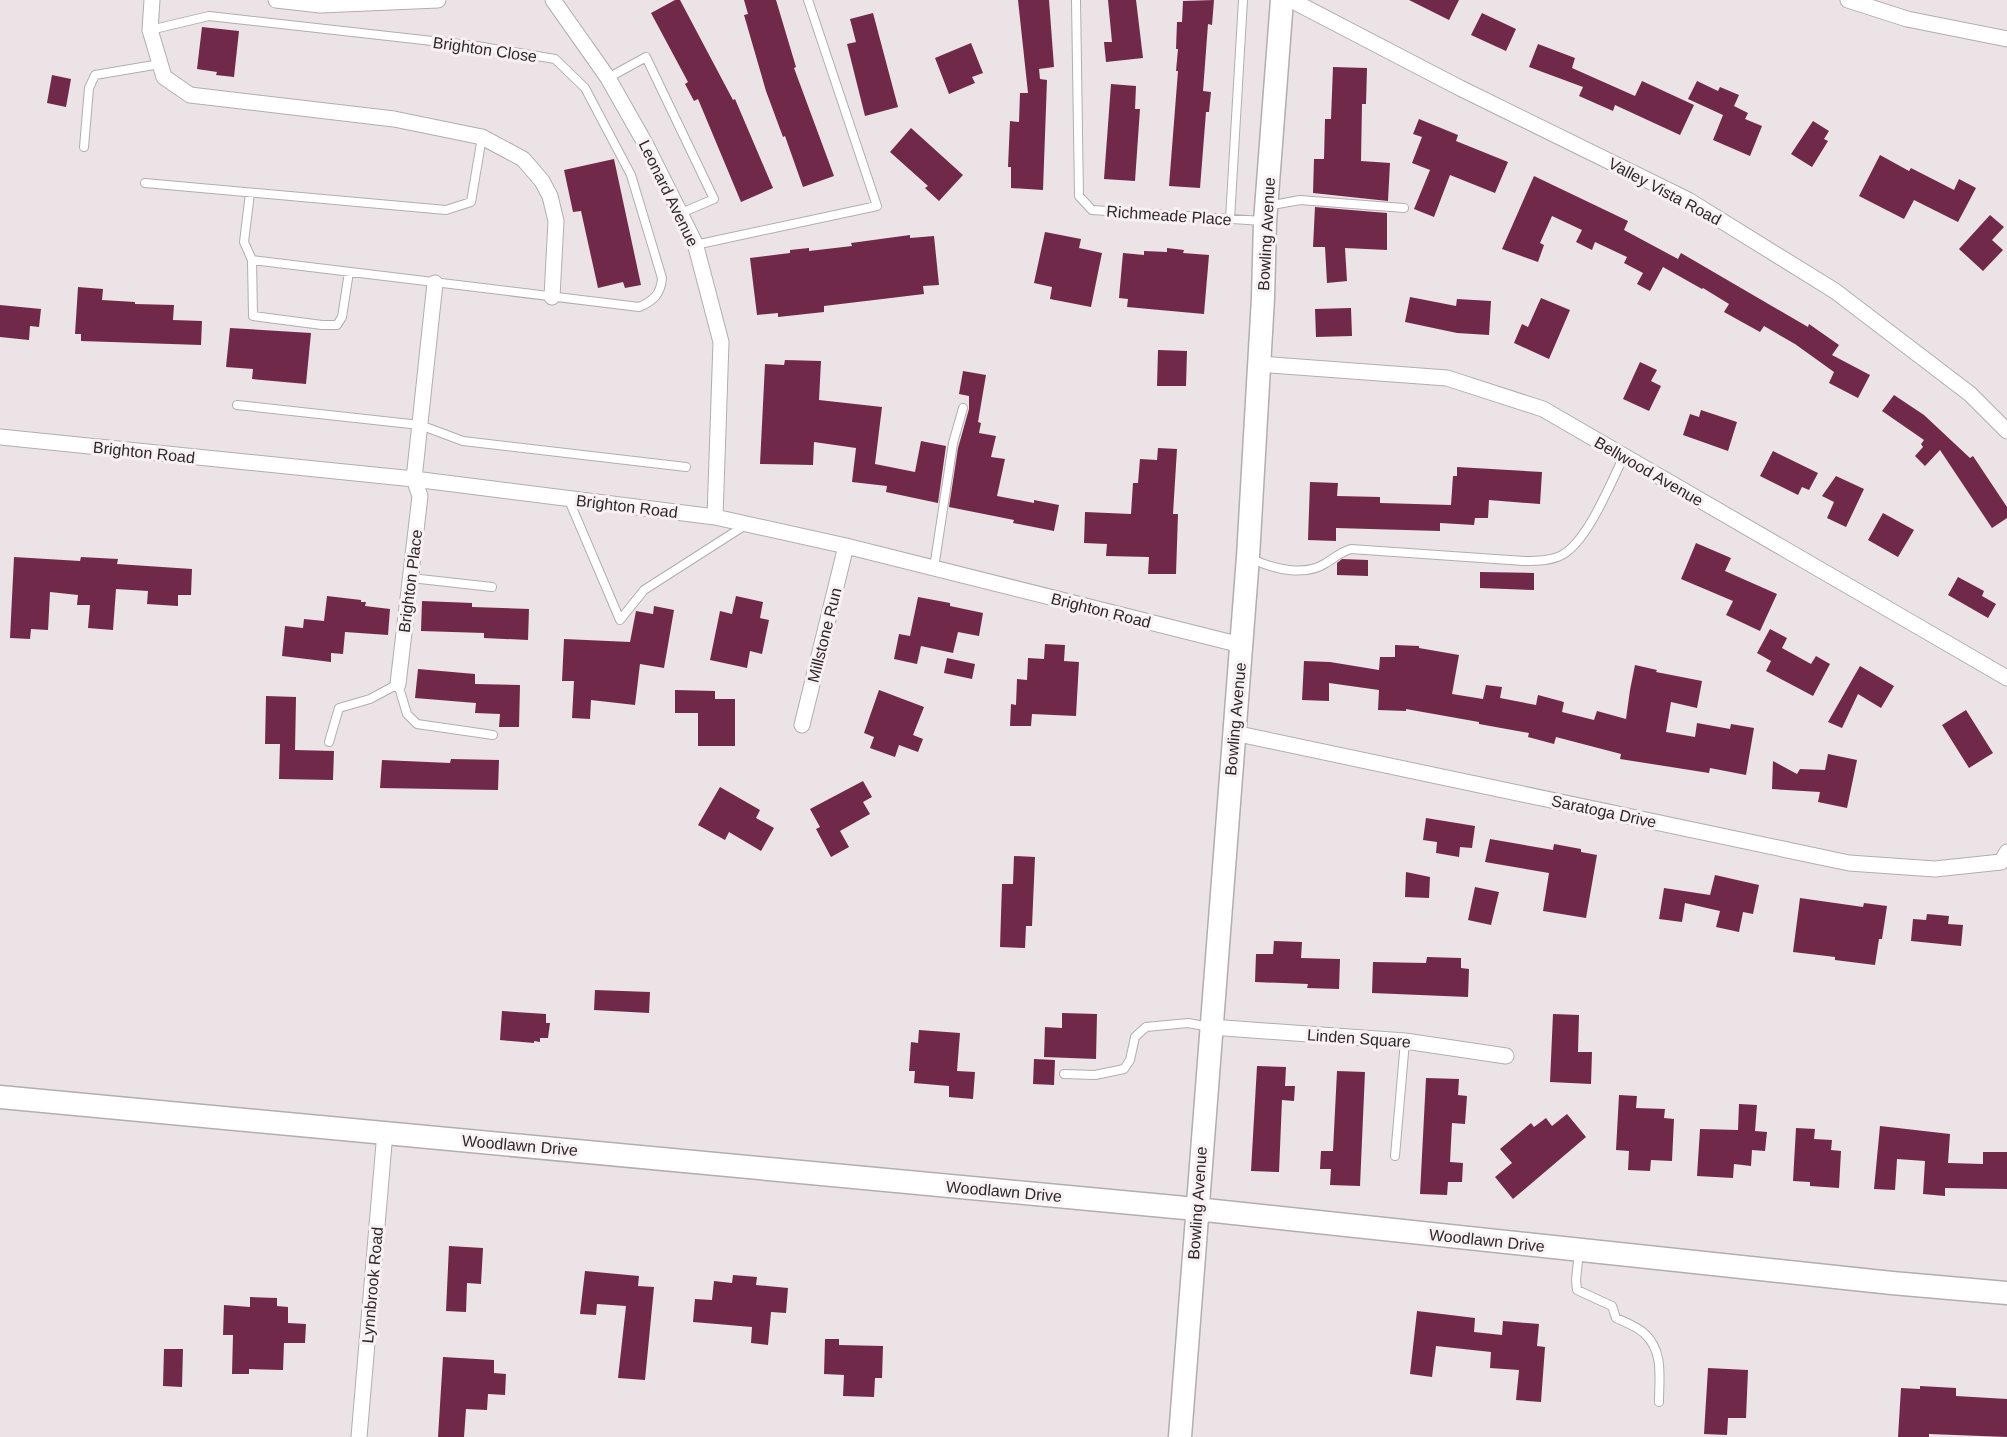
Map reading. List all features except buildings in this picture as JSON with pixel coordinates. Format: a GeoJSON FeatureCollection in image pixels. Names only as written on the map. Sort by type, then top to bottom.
{"type":"FeatureCollection","features":[{"type":"Feature","properties":{"kind":"main road","name":"Bowling Avenue"},"geometry":{"type":"LineString","coordinates":[[1180,1437],[1248,557],[1263,298],[1265,214],[1282,0]]}},
{"type":"Feature","properties":{"kind":"main road","name":"Woodlawn Drive"},"geometry":{"type":"LineString","coordinates":[[0,1097],[1196,1209],[1892,1283],[2007,1293]]}},
{"type":"Feature","properties":{"kind":"street"},"geometry":{"type":"LineString","coordinates":[[152,0],[150,30],[164,77],[190,95],[394,119],[482,137],[523,159],[542,180],[550,196],[556,221],[552,297]]}},
{"type":"Feature","properties":{"kind":"street"},"geometry":{"type":"LineString","coordinates":[[276,0],[320,5],[438,0]]}},
{"type":"Feature","properties":{"kind":"street","name":"Leonard Avenue"},"geometry":{"type":"LineString","coordinates":[[553,0],[608,78],[646,145],[695,245],[721,342],[715,517]]}},
{"type":"Feature","properties":{"kind":"street","name":"Valley Vista Road"},"geometry":{"type":"LineString","coordinates":[[1291,0],[1460,88],[1688,200],[1835,291],[1970,394],[2007,431]]}},
{"type":"Feature","properties":{"kind":"street"},"geometry":{"type":"LineString","coordinates":[[1848,0],[1907,18],[2007,39]]}},
{"type":"Feature","properties":{"kind":"street","name":"Brighton Place"},"geometry":{"type":"LineString","coordinates":[[398,684],[420,496],[414,479],[435,283]]}},
{"type":"Feature","properties":{"kind":"street","name":"Bellwood Avenue"},"geometry":{"type":"LineString","coordinates":[[1258,364],[1447,378],[1543,409],[2007,678]]}},
{"type":"Feature","properties":{"kind":"street","name":"Brighton Road"},"geometry":{"type":"LineString","coordinates":[[0,437],[414,479],[715,517],[846,546],[1241,645]]}},
{"type":"Feature","properties":{"kind":"street","name":"Millstone Run"},"geometry":{"type":"LineString","coordinates":[[802,725],[846,546]]}},
{"type":"Feature","properties":{"kind":"street","name":"Saratoga Drive"},"geometry":{"type":"LineString","coordinates":[[1234,733],[1849,863],[1935,869],[2001,862],[2007,852]]}},
{"type":"Feature","properties":{"kind":"street","name":"Linden Square"},"geometry":{"type":"LineString","coordinates":[[1211,1027],[1405,1041],[1506,1056]]}},
{"type":"Feature","properties":{"kind":"street","name":"Lynnbrook Road"},"geometry":{"type":"LineString","coordinates":[[359,1437],[386,1132]]}},
{"type":"Feature","properties":{"kind":"lane"},"geometry":{"type":"LineString","coordinates":[[695,245],[877,206],[808,0]]}},
{"type":"Feature","properties":{"kind":"lane","name":"Richmeade Place"},"geometry":{"type":"LineString","coordinates":[[1076,0],[1079,196],[1092,210],[1230,219],[1265,214],[1300,200],[1404,208]]}},
{"type":"Feature","properties":{"kind":"lane"},"geometry":{"type":"LineString","coordinates":[[1230,219],[1243,0]]}},
{"type":"Feature","properties":{"kind":"lane","name":"Brighton Close"},"geometry":{"type":"LineString","coordinates":[[150,30],[209,16],[477,46],[555,59],[585,88],[631,175],[662,278],[661,288],[651,302],[639,306],[252,260]]}},
{"type":"Feature","properties":{"kind":"lane"},"geometry":{"type":"LineString","coordinates":[[608,78],[646,57],[714,199],[681,213]]}},
{"type":"Feature","properties":{"kind":"lane"},"geometry":{"type":"LineString","coordinates":[[84,147],[89,88],[95,75],[160,64]]}},
{"type":"Feature","properties":{"kind":"lane"},"geometry":{"type":"LineString","coordinates":[[145,183],[446,210],[471,202],[482,137]]}},
{"type":"Feature","properties":{"kind":"lane"},"geometry":{"type":"LineString","coordinates":[[250,194],[244,242],[252,260],[253,316],[337,324],[342,317],[349,272]]}},
{"type":"Feature","properties":{"kind":"lane"},"geometry":{"type":"LineString","coordinates":[[237,405],[420,425],[464,441],[686,467]]}},
{"type":"Feature","properties":{"kind":"lane"},"geometry":{"type":"LineString","coordinates":[[934,568],[953,443],[963,408]]}},
{"type":"Feature","properties":{"kind":"lane"},"geometry":{"type":"LineString","coordinates":[[1248,557],[1279,568],[1303,572],[1326,564],[1340,552],[1351,549],[1524,561],[1550,560],[1563,554],[1595,516],[1624,456]]}},
{"type":"Feature","properties":{"kind":"lane"},"geometry":{"type":"LineString","coordinates":[[568,498],[620,620],[644,590],[747,524]]}},
{"type":"Feature","properties":{"kind":"lane"},"geometry":{"type":"LineString","coordinates":[[411,578],[492,586]]}},
{"type":"Feature","properties":{"kind":"lane"},"geometry":{"type":"LineString","coordinates":[[329,742],[339,708],[370,699],[398,684],[406,714],[417,724],[493,735]]}},
{"type":"Feature","properties":{"kind":"lane"},"geometry":{"type":"LineString","coordinates":[[1064,1074],[1095,1075],[1124,1069],[1130,1060],[1135,1037],[1146,1027],[1188,1023],[1211,1027]]}},
{"type":"Feature","properties":{"kind":"lane"},"geometry":{"type":"LineString","coordinates":[[1395,1156],[1405,1041]]}},
{"type":"Feature","properties":{"kind":"lane"},"geometry":{"type":"LineString","coordinates":[[1579,1250],[1577,1290],[1612,1306],[1616,1318],[1644,1332],[1656,1348],[1659,1368],[1659,1402]]}}]}
